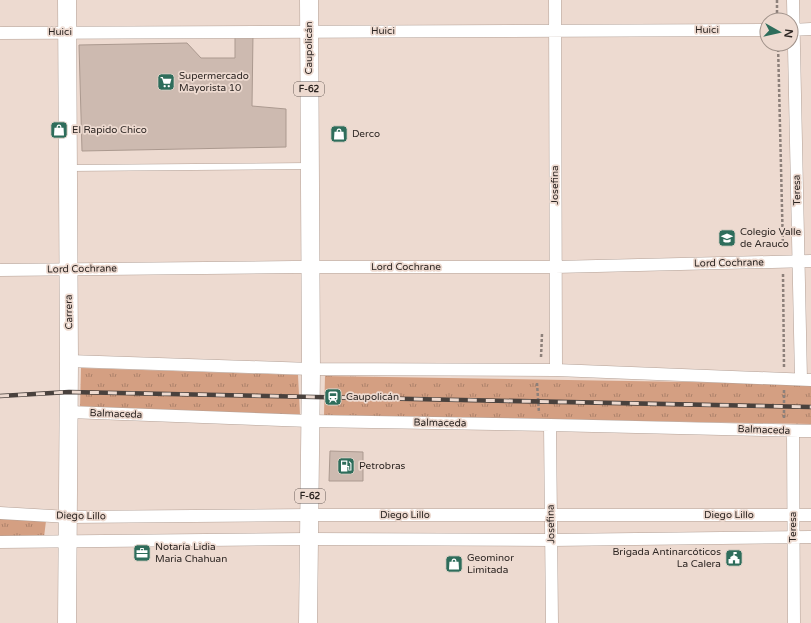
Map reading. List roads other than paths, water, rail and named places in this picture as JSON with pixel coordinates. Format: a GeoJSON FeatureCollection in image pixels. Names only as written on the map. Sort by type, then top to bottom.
{"type":"FeatureCollection","features":[{"type":"Feature","properties":{"kind":"main road","name":"Carrera"},"geometry":{"type":"LineString","coordinates":[[67,0],[69,361],[67,623]]}},
{"type":"Feature","properties":{"kind":"main road","name":"Caupolicán"},"geometry":{"type":"LineString","coordinates":[[308,623],[311,369],[309,267],[309,0]]}},
{"type":"Feature","properties":{"kind":"street","name":"Josefina"},"geometry":{"type":"LineString","coordinates":[[555,0],[556,370]]}},
{"type":"Feature","properties":{"kind":"street","name":"Teresa"},"geometry":{"type":"LineString","coordinates":[[793,0],[793,12]]}},
{"type":"Feature","properties":{"kind":"street","name":"Huici"},"geometry":{"type":"LineString","coordinates":[[0,33],[759,30]]}},
{"type":"Feature","properties":{"kind":"street"},"geometry":{"type":"LineString","coordinates":[[799,30],[811,30]]}},
{"type":"Feature","properties":{"kind":"street","name":"Teresa"},"geometry":{"type":"LineString","coordinates":[[793,52],[799,261],[806,380]]}},
{"type":"Feature","properties":{"kind":"street","name":"Lord Cochrane"},"geometry":{"type":"LineString","coordinates":[[0,270],[309,267],[555,267],[811,261]]}},
{"type":"Feature","properties":{"kind":"street"},"geometry":{"type":"LineString","coordinates":[[69,361],[311,369],[556,370],[806,380]]}},
{"type":"Feature","properties":{"kind":"street","name":"Balmaceda"},"geometry":{"type":"LineString","coordinates":[[69,412],[310,422],[545,424],[811,431]]}},
{"type":"Feature","properties":{"kind":"street","name":"Josefina"},"geometry":{"type":"LineString","coordinates":[[545,424],[551,515],[552,623]]}},
{"type":"Feature","properties":{"kind":"street","name":"Teresa"},"geometry":{"type":"LineString","coordinates":[[789,431],[793,515],[794,623]]}},
{"type":"Feature","properties":{"kind":"street","name":"Diego Lillo"},"geometry":{"type":"LineString","coordinates":[[0,513],[69,517],[309,515],[811,515]]}},
{"type":"Feature","properties":{"kind":"street"},"geometry":{"type":"LineString","coordinates":[[0,542],[309,539],[551,540],[811,537]]}},
{"type":"Feature","properties":{"kind":"lane"},"geometry":{"type":"LineString","coordinates":[[68,168],[309,166]]}},
{"type":"Feature","properties":{"kind":"railway"},"geometry":{"type":"LineString","coordinates":[[0,396],[69,392],[811,407]]}},
{"type":"Feature","properties":{"kind":"place","name":"Supermercado Mayorista 10"},"geometry":{"type":"Point","coordinates":[166,82]}},
{"type":"Feature","properties":{"kind":"place","name":"El Rapido Chico"},"geometry":{"type":"Point","coordinates":[59,130]}},
{"type":"Feature","properties":{"kind":"place","name":"Derco"},"geometry":{"type":"Point","coordinates":[339,134]}},
{"type":"Feature","properties":{"kind":"place","name":"Colegio Valle de Arauco"},"geometry":{"type":"Point","coordinates":[727,238]}},
{"type":"Feature","properties":{"kind":"place","name":"Caupolicán"},"geometry":{"type":"Point","coordinates":[333,397]}},
{"type":"Feature","properties":{"kind":"place","name":"Petrobras"},"geometry":{"type":"Point","coordinates":[346,466]}},
{"type":"Feature","properties":{"kind":"place","name":"Notaría Lidia Maria Chahuan"},"geometry":{"type":"Point","coordinates":[142,553]}},
{"type":"Feature","properties":{"kind":"place","name":"Brigada Antinarcóticos La Calera"},"geometry":{"type":"Point","coordinates":[734,558]}},
{"type":"Feature","properties":{"kind":"place","name":"Geominor Limitada"},"geometry":{"type":"Point","coordinates":[454,564]}}]}
